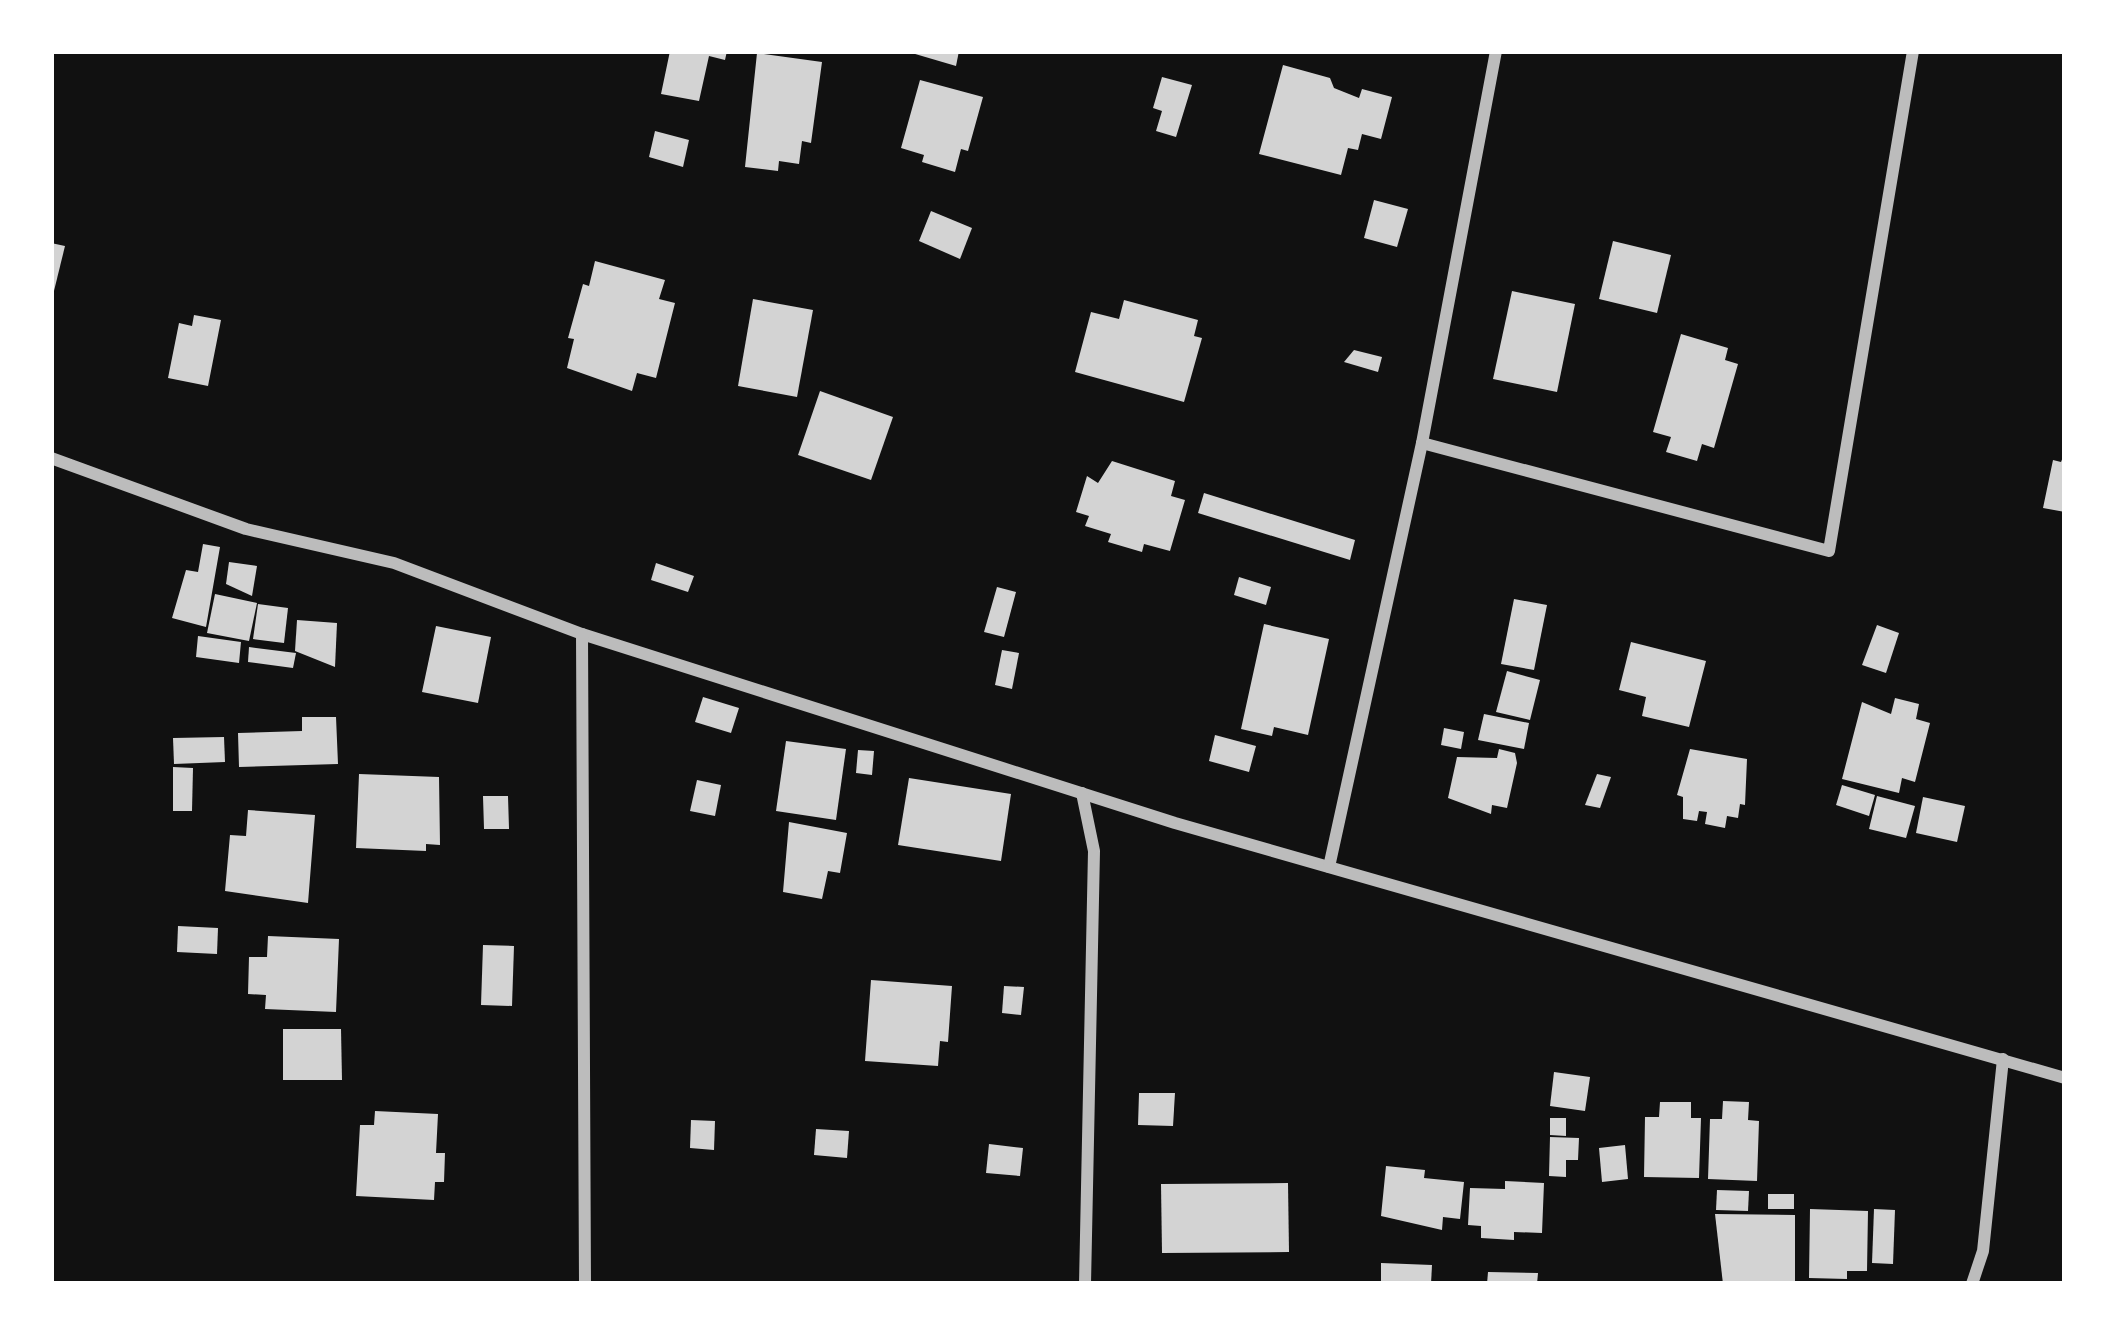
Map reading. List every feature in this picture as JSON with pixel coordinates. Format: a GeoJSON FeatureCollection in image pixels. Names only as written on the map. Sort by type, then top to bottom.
{"type":"FeatureCollection","features":[{"type":"Feature","properties":{"kind":"street"},"geometry":{"type":"LineString","coordinates":[[1329,867],[1422,443],[1496,51]]}},
{"type":"Feature","properties":{"kind":"street"},"geometry":{"type":"LineString","coordinates":[[1422,443],[1829,551],[1913,51]]}},
{"type":"Feature","properties":{"kind":"street"},"geometry":{"type":"LineString","coordinates":[[51,458],[246,529],[394,563],[582,634],[1082,793],[2065,1078]]}},
{"type":"Feature","properties":{"kind":"street"},"geometry":{"type":"LineString","coordinates":[[582,634],[585,1284]]}},
{"type":"Feature","properties":{"kind":"street"},"geometry":{"type":"LineString","coordinates":[[1082,793],[1094,851],[1085,1284]]}},
{"type":"Feature","properties":{"kind":"street"},"geometry":{"type":"LineString","coordinates":[[1972,1284],[1983,1252],[2003,1059]]}},
{"type":"Feature","properties":{"kind":"building"},"geometry":{"type":"Polygon","coordinates":[[[670,51],[727,51],[725,60],[709,56],[699,101],[661,94],[670,51]]]}},
{"type":"Feature","properties":{"kind":"building"},"geometry":{"type":"Polygon","coordinates":[[[905,51],[959,51],[956,66],[905,51]]]}},
{"type":"Feature","properties":{"kind":"building"},"geometry":{"type":"Polygon","coordinates":[[[757,53],[822,62],[811,143],[802,141],[799,164],[779,161],[778,171],[745,167],[757,53]]]}},
{"type":"Feature","properties":{"kind":"building"},"geometry":{"type":"Polygon","coordinates":[[[1283,65],[1330,78],[1334,88],[1359,98],[1362,89],[1392,97],[1381,139],[1362,134],[1358,150],[1348,148],[1341,175],[1259,154],[1283,65]]]}},
{"type":"Feature","properties":{"kind":"building"},"geometry":{"type":"Polygon","coordinates":[[[1162,77],[1192,85],[1176,137],[1156,131],[1162,111],[1153,108],[1162,77]]]}},
{"type":"Feature","properties":{"kind":"building"},"geometry":{"type":"Polygon","coordinates":[[[920,80],[983,97],[968,151],[961,149],[955,172],[922,162],[924,155],[901,148],[920,80]]]}},
{"type":"Feature","properties":{"kind":"building"},"geometry":{"type":"Polygon","coordinates":[[[655,131],[689,140],[683,167],[649,157],[655,131]]]}},
{"type":"Feature","properties":{"kind":"building"},"geometry":{"type":"Polygon","coordinates":[[[1374,200],[1408,209],[1397,247],[1364,238],[1374,200]]]}},
{"type":"Feature","properties":{"kind":"building"},"geometry":{"type":"Polygon","coordinates":[[[931,211],[972,228],[960,259],[919,241],[931,211]]]}},
{"type":"Feature","properties":{"kind":"building"},"geometry":{"type":"Polygon","coordinates":[[[1613,241],[1671,255],[1657,313],[1599,299],[1613,241]]]}},
{"type":"Feature","properties":{"kind":"building"},"geometry":{"type":"Polygon","coordinates":[[[51,243],[65,246],[53,295],[51,294],[51,243]]]}},
{"type":"Feature","properties":{"kind":"building"},"geometry":{"type":"Polygon","coordinates":[[[595,261],[665,280],[659,299],[675,303],[656,378],[637,373],[632,391],[567,368],[574,339],[568,338],[583,284],[589,286],[595,261]]]}},
{"type":"Feature","properties":{"kind":"building"},"geometry":{"type":"Polygon","coordinates":[[[1512,291],[1575,304],[1557,392],[1493,379],[1512,291]]]}},
{"type":"Feature","properties":{"kind":"building"},"geometry":{"type":"Polygon","coordinates":[[[753,299],[813,310],[797,397],[738,386],[753,299]]]}},
{"type":"Feature","properties":{"kind":"building"},"geometry":{"type":"Polygon","coordinates":[[[1124,300],[1198,320],[1194,336],[1202,338],[1184,402],[1075,372],[1091,312],[1119,319],[1124,300]]]}},
{"type":"Feature","properties":{"kind":"building"},"geometry":{"type":"Polygon","coordinates":[[[194,315],[221,320],[208,386],[168,378],[179,323],[192,326],[194,315]]]}},
{"type":"Feature","properties":{"kind":"building"},"geometry":{"type":"Polygon","coordinates":[[[1681,334],[1728,348],[1725,360],[1738,364],[1714,448],[1702,444],[1697,461],[1666,452],[1671,437],[1653,432],[1681,334]]]}},
{"type":"Feature","properties":{"kind":"building"},"geometry":{"type":"Polygon","coordinates":[[[1354,350],[1382,357],[1378,372],[1344,362],[1354,350]]]}},
{"type":"Feature","properties":{"kind":"building"},"geometry":{"type":"Polygon","coordinates":[[[820,391],[893,417],[871,480],[798,455],[820,391]]]}},
{"type":"Feature","properties":{"kind":"building"},"geometry":{"type":"Polygon","coordinates":[[[2065,452],[2065,512],[2043,508],[2053,460],[2061,462],[2065,452]]]}},
{"type":"Feature","properties":{"kind":"building"},"geometry":{"type":"Polygon","coordinates":[[[1112,461],[1175,481],[1171,496],[1185,500],[1170,551],[1144,544],[1142,552],[1108,542],[1111,534],[1085,526],[1089,516],[1076,512],[1087,476],[1098,483],[1112,461]]]}},
{"type":"Feature","properties":{"kind":"building"},"geometry":{"type":"Polygon","coordinates":[[[1204,493],[1355,540],[1350,560],[1198,513],[1204,493]]]}},
{"type":"Feature","properties":{"kind":"building"},"geometry":{"type":"Polygon","coordinates":[[[203,544],[220,547],[206,627],[172,618],[186,570],[198,572],[203,544]]]}},
{"type":"Feature","properties":{"kind":"building"},"geometry":{"type":"Polygon","coordinates":[[[229,562],[257,566],[252,596],[226,584],[229,562]]]}},
{"type":"Feature","properties":{"kind":"building"},"geometry":{"type":"Polygon","coordinates":[[[656,563],[694,576],[688,592],[651,580],[656,563]]]}},
{"type":"Feature","properties":{"kind":"building"},"geometry":{"type":"Polygon","coordinates":[[[1239,577],[1271,587],[1266,605],[1234,595],[1239,577]]]}},
{"type":"Feature","properties":{"kind":"building"},"geometry":{"type":"Polygon","coordinates":[[[997,587],[1016,592],[1004,637],[984,632],[997,587]]]}},
{"type":"Feature","properties":{"kind":"building"},"geometry":{"type":"Polygon","coordinates":[[[215,594],[257,603],[249,641],[207,633],[215,594]]]}},
{"type":"Feature","properties":{"kind":"building"},"geometry":{"type":"Polygon","coordinates":[[[1514,599],[1547,605],[1534,670],[1501,664],[1514,599]]]}},
{"type":"Feature","properties":{"kind":"building"},"geometry":{"type":"Polygon","coordinates":[[[258,604],[288,608],[284,643],[253,639],[258,604]]]}},
{"type":"Feature","properties":{"kind":"building"},"geometry":{"type":"Polygon","coordinates":[[[297,620],[337,623],[335,667],[295,651],[297,620]]]}},
{"type":"Feature","properties":{"kind":"building"},"geometry":{"type":"Polygon","coordinates":[[[1264,624],[1329,639],[1308,735],[1274,727],[1272,736],[1241,729],[1264,624]]]}},
{"type":"Feature","properties":{"kind":"building"},"geometry":{"type":"Polygon","coordinates":[[[1877,625],[1899,633],[1886,673],[1862,665],[1877,625]]]}},
{"type":"Feature","properties":{"kind":"building"},"geometry":{"type":"Polygon","coordinates":[[[436,626],[491,637],[478,703],[422,692],[436,626]]]}},
{"type":"Feature","properties":{"kind":"building"},"geometry":{"type":"Polygon","coordinates":[[[198,636],[241,642],[239,663],[196,657],[198,636]]]}},
{"type":"Feature","properties":{"kind":"building"},"geometry":{"type":"Polygon","coordinates":[[[1631,642],[1706,661],[1689,727],[1642,716],[1646,697],[1619,690],[1631,642]]]}},
{"type":"Feature","properties":{"kind":"building"},"geometry":{"type":"Polygon","coordinates":[[[249,647],[296,653],[293,668],[248,662],[249,647]]]}},
{"type":"Feature","properties":{"kind":"building"},"geometry":{"type":"Polygon","coordinates":[[[1002,650],[1019,653],[1012,689],[995,685],[1002,650]]]}},
{"type":"Feature","properties":{"kind":"building"},"geometry":{"type":"Polygon","coordinates":[[[1507,671],[1540,680],[1530,720],[1496,712],[1507,671]]]}},
{"type":"Feature","properties":{"kind":"building"},"geometry":{"type":"Polygon","coordinates":[[[703,697],[739,708],[731,733],[695,722],[703,697]]]}},
{"type":"Feature","properties":{"kind":"building"},"geometry":{"type":"Polygon","coordinates":[[[1895,698],[1919,704],[1916,719],[1930,723],[1915,782],[1902,778],[1899,793],[1842,779],[1862,702],[1891,714],[1895,698]]]}},
{"type":"Feature","properties":{"kind":"building"},"geometry":{"type":"Polygon","coordinates":[[[1484,714],[1529,723],[1524,749],[1478,740],[1484,714]]]}},
{"type":"Feature","properties":{"kind":"building"},"geometry":{"type":"Polygon","coordinates":[[[302,717],[336,717],[338,764],[239,767],[238,733],[302,731],[302,717]]]}},
{"type":"Feature","properties":{"kind":"building"},"geometry":{"type":"Polygon","coordinates":[[[1444,728],[1464,732],[1461,749],[1441,745],[1444,728]]]}},
{"type":"Feature","properties":{"kind":"building"},"geometry":{"type":"Polygon","coordinates":[[[1215,735],[1256,746],[1249,772],[1209,761],[1215,735]]]}},
{"type":"Feature","properties":{"kind":"building"},"geometry":{"type":"Polygon","coordinates":[[[224,737],[225,762],[174,764],[173,738],[224,737]]]}},
{"type":"Feature","properties":{"kind":"building"},"geometry":{"type":"Polygon","coordinates":[[[786,741],[846,749],[836,820],[776,811],[786,741]]]}},
{"type":"Feature","properties":{"kind":"building"},"geometry":{"type":"Polygon","coordinates":[[[1499,749],[1515,753],[1517,763],[1507,808],[1492,805],[1491,814],[1448,798],[1457,757],[1497,758],[1499,749]]]}},
{"type":"Feature","properties":{"kind":"building"},"geometry":{"type":"Polygon","coordinates":[[[1690,749],[1747,759],[1745,805],[1740,804],[1738,818],[1727,816],[1725,828],[1705,824],[1707,812],[1699,811],[1697,821],[1683,819],[1683,797],[1677,795],[1690,749]]]}},
{"type":"Feature","properties":{"kind":"building"},"geometry":{"type":"Polygon","coordinates":[[[858,750],[874,751],[872,775],[856,773],[858,750]]]}},
{"type":"Feature","properties":{"kind":"building"},"geometry":{"type":"Polygon","coordinates":[[[173,767],[193,768],[192,811],[173,811],[173,767]]]}},
{"type":"Feature","properties":{"kind":"building"},"geometry":{"type":"Polygon","coordinates":[[[359,774],[439,777],[440,845],[426,844],[426,851],[356,848],[359,774]]]}},
{"type":"Feature","properties":{"kind":"building"},"geometry":{"type":"Polygon","coordinates":[[[1597,774],[1611,777],[1600,808],[1585,805],[1597,774]]]}},
{"type":"Feature","properties":{"kind":"building"},"geometry":{"type":"Polygon","coordinates":[[[909,778],[1011,794],[1001,861],[898,845],[909,778]]]}},
{"type":"Feature","properties":{"kind":"building"},"geometry":{"type":"Polygon","coordinates":[[[697,780],[721,785],[715,816],[690,811],[697,780]]]}},
{"type":"Feature","properties":{"kind":"building"},"geometry":{"type":"Polygon","coordinates":[[[1842,785],[1875,795],[1869,816],[1836,805],[1842,785]]]}},
{"type":"Feature","properties":{"kind":"building"},"geometry":{"type":"Polygon","coordinates":[[[483,796],[508,796],[509,829],[484,829],[483,796]]]}},
{"type":"Feature","properties":{"kind":"building"},"geometry":{"type":"Polygon","coordinates":[[[1877,796],[1915,806],[1906,838],[1869,829],[1877,796]]]}},
{"type":"Feature","properties":{"kind":"building"},"geometry":{"type":"Polygon","coordinates":[[[1923,797],[1965,806],[1957,842],[1916,833],[1923,797]]]}},
{"type":"Feature","properties":{"kind":"building"},"geometry":{"type":"Polygon","coordinates":[[[248,810],[315,815],[308,903],[225,891],[230,835],[246,836],[248,810]]]}},
{"type":"Feature","properties":{"kind":"building"},"geometry":{"type":"Polygon","coordinates":[[[789,822],[847,833],[840,873],[828,871],[822,899],[783,892],[789,822]]]}},
{"type":"Feature","properties":{"kind":"building"},"geometry":{"type":"Polygon","coordinates":[[[178,926],[218,928],[217,954],[177,952],[178,926]]]}},
{"type":"Feature","properties":{"kind":"building"},"geometry":{"type":"Polygon","coordinates":[[[268,936],[339,939],[336,1012],[265,1009],[266,995],[248,994],[249,957],[267,957],[268,936]]]}},
{"type":"Feature","properties":{"kind":"building"},"geometry":{"type":"Polygon","coordinates":[[[483,945],[514,946],[512,1006],[481,1005],[483,945]]]}},
{"type":"Feature","properties":{"kind":"building"},"geometry":{"type":"Polygon","coordinates":[[[871,980],[952,986],[948,1042],[940,1041],[938,1066],[865,1061],[871,980]]]}},
{"type":"Feature","properties":{"kind":"building"},"geometry":{"type":"Polygon","coordinates":[[[1004,986],[1024,987],[1021,1015],[1002,1013],[1004,986]]]}},
{"type":"Feature","properties":{"kind":"building"},"geometry":{"type":"Polygon","coordinates":[[[283,1029],[341,1029],[342,1080],[283,1080],[283,1029]]]}},
{"type":"Feature","properties":{"kind":"building"},"geometry":{"type":"Polygon","coordinates":[[[1554,1072],[1590,1077],[1585,1111],[1550,1106],[1554,1072]]]}},
{"type":"Feature","properties":{"kind":"building"},"geometry":{"type":"Polygon","coordinates":[[[1139,1093],[1175,1093],[1173,1126],[1138,1125],[1139,1093]]]}},
{"type":"Feature","properties":{"kind":"building"},"geometry":{"type":"Polygon","coordinates":[[[1723,1101],[1749,1102],[1748,1120],[1759,1121],[1757,1181],[1708,1179],[1710,1119],[1722,1119],[1723,1101]]]}},
{"type":"Feature","properties":{"kind":"building"},"geometry":{"type":"Polygon","coordinates":[[[1660,1102],[1691,1102],[1691,1118],[1701,1118],[1699,1178],[1644,1177],[1645,1117],[1659,1117],[1660,1102]]]}},
{"type":"Feature","properties":{"kind":"building"},"geometry":{"type":"Polygon","coordinates":[[[375,1111],[438,1114],[436,1153],[445,1153],[444,1182],[435,1182],[434,1200],[356,1196],[360,1125],[374,1125],[375,1111]]]}},
{"type":"Feature","properties":{"kind":"building"},"geometry":{"type":"Polygon","coordinates":[[[1550,1118],[1566,1118],[1566,1136],[1550,1135],[1550,1118]]]}},
{"type":"Feature","properties":{"kind":"building"},"geometry":{"type":"Polygon","coordinates":[[[691,1120],[715,1121],[714,1150],[690,1148],[691,1120]]]}},
{"type":"Feature","properties":{"kind":"building"},"geometry":{"type":"Polygon","coordinates":[[[816,1129],[849,1131],[847,1158],[814,1155],[816,1129]]]}},
{"type":"Feature","properties":{"kind":"building"},"geometry":{"type":"Polygon","coordinates":[[[1550,1137],[1579,1138],[1578,1160],[1566,1160],[1566,1177],[1549,1176],[1550,1137]]]}},
{"type":"Feature","properties":{"kind":"building"},"geometry":{"type":"Polygon","coordinates":[[[989,1144],[1023,1148],[1020,1176],[986,1173],[989,1144]]]}},
{"type":"Feature","properties":{"kind":"building"},"geometry":{"type":"Polygon","coordinates":[[[1625,1145],[1628,1179],[1602,1182],[1599,1148],[1625,1145]]]}},
{"type":"Feature","properties":{"kind":"building"},"geometry":{"type":"Polygon","coordinates":[[[1386,1166],[1425,1170],[1424,1178],[1464,1182],[1460,1219],[1443,1217],[1442,1230],[1381,1216],[1386,1166]]]}},
{"type":"Feature","properties":{"kind":"building"},"geometry":{"type":"Polygon","coordinates":[[[1505,1181],[1544,1183],[1542,1233],[1514,1232],[1514,1240],[1481,1238],[1481,1226],[1468,1225],[1470,1188],[1505,1189],[1505,1181]]]}},
{"type":"Feature","properties":{"kind":"building"},"geometry":{"type":"Polygon","coordinates":[[[1288,1183],[1289,1252],[1162,1253],[1161,1184],[1288,1183]]]}},
{"type":"Feature","properties":{"kind":"building"},"geometry":{"type":"Polygon","coordinates":[[[1717,1190],[1749,1191],[1748,1211],[1716,1210],[1717,1190]]]}},
{"type":"Feature","properties":{"kind":"building"},"geometry":{"type":"Polygon","coordinates":[[[1768,1194],[1794,1194],[1794,1209],[1768,1209],[1768,1194]]]}},
{"type":"Feature","properties":{"kind":"building"},"geometry":{"type":"Polygon","coordinates":[[[1810,1209],[1868,1211],[1867,1271],[1847,1271],[1847,1279],[1809,1278],[1810,1209]]]}},
{"type":"Feature","properties":{"kind":"building"},"geometry":{"type":"Polygon","coordinates":[[[1874,1209],[1895,1210],[1893,1264],[1872,1263],[1874,1209]]]}},
{"type":"Feature","properties":{"kind":"building"},"geometry":{"type":"Polygon","coordinates":[[[1715,1214],[1795,1215],[1795,1284],[1723,1284],[1715,1214]]]}},
{"type":"Feature","properties":{"kind":"building"},"geometry":{"type":"Polygon","coordinates":[[[1381,1263],[1432,1265],[1431,1284],[1381,1284],[1381,1263]]]}},
{"type":"Feature","properties":{"kind":"building"},"geometry":{"type":"Polygon","coordinates":[[[1488,1272],[1538,1273],[1537,1284],[1487,1284],[1488,1272]]]}}]}
